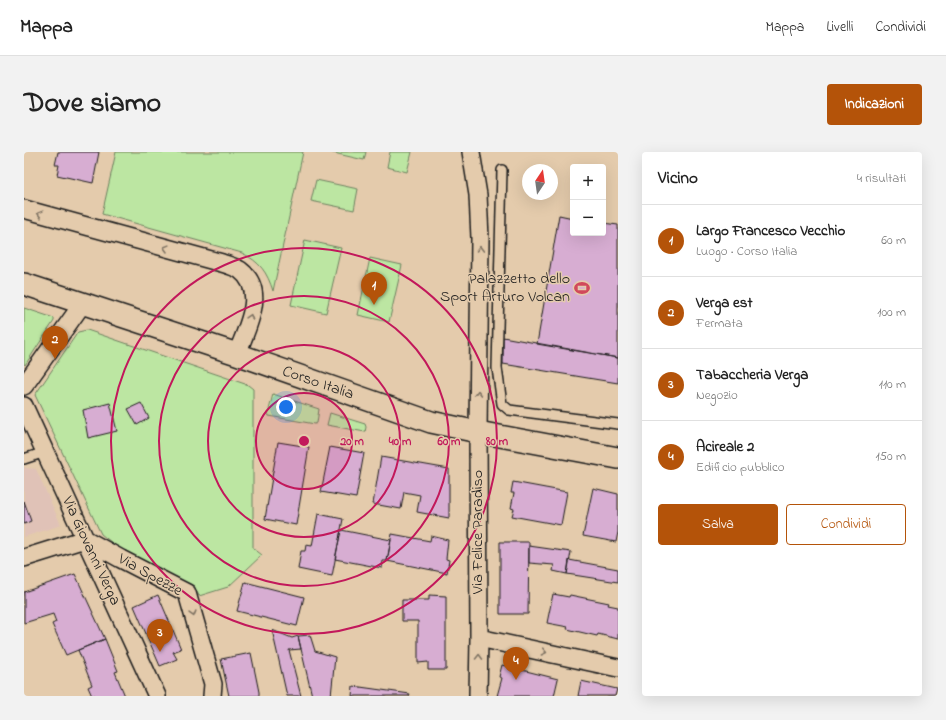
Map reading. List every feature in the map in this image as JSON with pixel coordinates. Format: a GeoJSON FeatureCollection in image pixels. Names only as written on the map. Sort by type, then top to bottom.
{"type":"FeatureCollection","features":[{"type":"Feature","properties":{"kind":"street","name":"Via Felice Paradiso"},"geometry":{"type":"LineString","coordinates":[[471,152],[478,195],[480,238],[478,696]]}},
{"type":"Feature","properties":{"kind":"street"},"geometry":{"type":"LineString","coordinates":[[24,209],[222,263],[239,270],[250,280],[254,295],[252,314],[237,354]]}},
{"type":"Feature","properties":{"kind":"street","name":"Corso Italia"},"geometry":{"type":"LineString","coordinates":[[24,284],[237,354],[431,422],[618,458]]}},
{"type":"Feature","properties":{"kind":"street"},"geometry":{"type":"LineString","coordinates":[[24,386],[83,303]]}},
{"type":"Feature","properties":{"kind":"street","name":"Via Giovanni Verga"},"geometry":{"type":"LineString","coordinates":[[24,406],[157,696]]}},
{"type":"Feature","properties":{"kind":"street"},"geometry":{"type":"LineString","coordinates":[[24,558],[85,539]]}},
{"type":"Feature","properties":{"kind":"street","name":"Via Spezze"},"geometry":{"type":"LineString","coordinates":[[85,539],[187,593],[213,684],[212,696]]}},
{"type":"Feature","properties":{"kind":"street"},"geometry":{"type":"LineString","coordinates":[[479,638],[618,668]]}},
{"type":"Feature","properties":{"kind":"lane"},"geometry":{"type":"LineString","coordinates":[[502,170],[497,368],[502,404],[509,410],[618,424]]}},
{"type":"Feature","properties":{"kind":"lane"},"geometry":{"type":"LineString","coordinates":[[24,459],[45,452]]}},
{"type":"Feature","properties":{"kind":"shaded area"},"geometry":{"type":"Polygon","coordinates":[[[24,466],[25,468],[36,469],[61,525],[24,537],[24,466]]]}},
{"type":"Feature","properties":{"kind":"green space"},"geometry":{"type":"Polygon","coordinates":[[[116,152],[303,152],[273,291],[262,268],[254,260],[242,253],[102,214],[116,152]]]}},
{"type":"Feature","properties":{"kind":"green space"},"geometry":{"type":"Polygon","coordinates":[[[329,152],[366,152],[364,160],[329,152]]]}},
{"type":"Feature","properties":{"kind":"green space"},"geometry":{"type":"Polygon","coordinates":[[[390,152],[412,152],[407,172],[387,167],[390,152]]]}},
{"type":"Feature","properties":{"kind":"green space"},"geometry":{"type":"Polygon","coordinates":[[[316,180],[358,189],[354,210],[311,201],[316,180]]]}},
{"type":"Feature","properties":{"kind":"green space"},"geometry":{"type":"Polygon","coordinates":[[[305,240],[341,248],[326,313],[291,305],[305,240]]]}},
{"type":"Feature","properties":{"kind":"green space"},"geometry":{"type":"Polygon","coordinates":[[[370,258],[402,265],[389,322],[358,315],[370,258]]]}},
{"type":"Feature","properties":{"kind":"green space"},"geometry":{"type":"Polygon","coordinates":[[[24,308],[54,318],[54,321],[25,365],[24,364],[24,308]]]}},
{"type":"Feature","properties":{"kind":"green space"},"geometry":{"type":"Polygon","coordinates":[[[87,330],[248,385],[253,389],[253,548],[262,555],[228,587],[199,596],[194,586],[127,555],[101,534],[35,395],[78,332],[87,330]]]}},
{"type":"Feature","properties":{"kind":"green space"},"geometry":{"type":"Polygon","coordinates":[[[273,394],[319,409],[317,423],[315,424],[269,416],[268,414],[273,394]]]}},
{"type":"Feature","properties":{"kind":"green space"},"geometry":{"type":"Polygon","coordinates":[[[330,413],[365,424],[365,432],[327,425],[330,413]]]}},
{"type":"Feature","properties":{"kind":"building"},"geometry":{"type":"Polygon","coordinates":[[[58,152],[99,152],[93,183],[57,175],[59,165],[55,165],[58,152]]]}},
{"type":"Feature","properties":{"kind":"building","name":"Palazzetto dello Sport Arturo Volcan"},"geometry":{"type":"Polygon","coordinates":[[[559,215],[570,217],[570,236],[606,236],[606,223],[618,225],[618,358],[537,344],[559,215]]]}},
{"type":"Feature","properties":{"kind":"building"},"geometry":{"type":"Polygon","coordinates":[[[503,337],[618,358],[618,383],[503,364],[503,337]]]}},
{"type":"Feature","properties":{"kind":"building"},"geometry":{"type":"Polygon","coordinates":[[[110,403],[117,431],[88,438],[83,410],[110,403]]]}},
{"type":"Feature","properties":{"kind":"building"},"geometry":{"type":"Polygon","coordinates":[[[141,403],[149,418],[137,425],[128,409],[141,403]]]}},
{"type":"Feature","properties":{"kind":"building"},"geometry":{"type":"Polygon","coordinates":[[[278,442],[309,447],[296,525],[265,519],[278,442]]]}},
{"type":"Feature","properties":{"kind":"building"},"geometry":{"type":"Polygon","coordinates":[[[330,447],[364,453],[356,498],[321,492],[330,447]]]}},
{"type":"Feature","properties":{"kind":"building"},"geometry":{"type":"Polygon","coordinates":[[[381,457],[449,469],[449,518],[417,512],[420,495],[404,492],[401,509],[373,504],[381,457]]]}},
{"type":"Feature","properties":{"kind":"building"},"geometry":{"type":"Polygon","coordinates":[[[513,482],[567,492],[561,525],[512,516],[514,509],[511,508],[514,493],[511,493],[513,482]]]}},
{"type":"Feature","properties":{"kind":"building"},"geometry":{"type":"Polygon","coordinates":[[[593,488],[618,494],[618,532],[616,542],[583,536],[593,488]]]}},
{"type":"Feature","properties":{"kind":"building"},"geometry":{"type":"Polygon","coordinates":[[[24,501],[31,521],[24,524],[24,501]]]}},
{"type":"Feature","properties":{"kind":"building"},"geometry":{"type":"Polygon","coordinates":[[[318,514],[343,519],[332,576],[298,569],[301,551],[305,551],[306,545],[312,546],[318,514]]]}},
{"type":"Feature","properties":{"kind":"building"},"geometry":{"type":"Polygon","coordinates":[[[341,530],[391,540],[387,561],[383,561],[382,568],[335,559],[341,530]]]}},
{"type":"Feature","properties":{"kind":"building"},"geometry":{"type":"Polygon","coordinates":[[[392,534],[430,541],[431,536],[448,540],[446,559],[449,560],[447,573],[387,561],[392,534]]]}},
{"type":"Feature","properties":{"kind":"building"},"geometry":{"type":"Polygon","coordinates":[[[500,542],[529,542],[528,614],[500,614],[500,542]]]}},
{"type":"Feature","properties":{"kind":"building"},"geometry":{"type":"Polygon","coordinates":[[[529,546],[571,552],[567,574],[553,571],[554,565],[529,563],[529,546]]]}},
{"type":"Feature","properties":{"kind":"building"},"geometry":{"type":"Polygon","coordinates":[[[569,560],[618,569],[618,582],[567,574],[569,560]]]}},
{"type":"Feature","properties":{"kind":"building"},"geometry":{"type":"Polygon","coordinates":[[[75,574],[105,639],[66,655],[52,624],[56,622],[53,614],[24,623],[24,592],[75,574]]]}},
{"type":"Feature","properties":{"kind":"building"},"geometry":{"type":"Polygon","coordinates":[[[245,582],[304,597],[297,626],[237,611],[245,582]]]}},
{"type":"Feature","properties":{"kind":"building"},"geometry":{"type":"Polygon","coordinates":[[[553,594],[569,597],[570,595],[609,603],[608,605],[618,607],[618,639],[598,634],[597,636],[567,629],[568,627],[547,623],[553,594]]]}},
{"type":"Feature","properties":{"kind":"building"},"geometry":{"type":"Polygon","coordinates":[[[158,595],[181,649],[173,652],[177,659],[160,666],[134,606],[158,595]]]}},
{"type":"Feature","properties":{"kind":"building"},"geometry":{"type":"Polygon","coordinates":[[[429,595],[446,596],[446,670],[428,670],[428,662],[418,663],[418,621],[402,621],[402,600],[429,600],[429,595]]]}},
{"type":"Feature","properties":{"kind":"building"},"geometry":{"type":"Polygon","coordinates":[[[272,630],[292,638],[298,636],[301,649],[289,650],[301,696],[287,696],[272,630]]]}},
{"type":"Feature","properties":{"kind":"building"},"geometry":{"type":"Polygon","coordinates":[[[310,635],[315,651],[335,657],[331,696],[312,696],[298,636],[310,635]]]}},
{"type":"Feature","properties":{"kind":"building"},"geometry":{"type":"Polygon","coordinates":[[[105,639],[118,671],[115,672],[125,696],[92,696],[88,687],[92,685],[78,650],[105,639]]]}},
{"type":"Feature","properties":{"kind":"building"},"geometry":{"type":"Polygon","coordinates":[[[251,653],[259,696],[229,696],[221,659],[251,653]]]}},
{"type":"Feature","properties":{"kind":"building"},"geometry":{"type":"Polygon","coordinates":[[[502,665],[558,679],[554,696],[497,696],[502,678],[499,677],[502,665]]]}},
{"type":"Feature","properties":{"kind":"building"},"geometry":{"type":"Polygon","coordinates":[[[581,681],[617,689],[615,696],[578,696],[581,681]]]}},
{"type":"Feature","properties":{"kind":"building"},"geometry":{"type":"Polygon","coordinates":[[[353,686],[410,694],[409,696],[352,696],[353,686]]]}},
{"type":"Feature","properties":{"kind":"place","name":"Palazzetto dello Sport Arturo Volcan"},"geometry":{"type":"Point","coordinates":[582,288]}},
{"type":"Feature","properties":{"kind":"place","name":"Largo Francesco Vecchio"},"geometry":{"type":"Point","coordinates":[374,305]}},
{"type":"Feature","properties":{"kind":"place","name":"Verga est"},"geometry":{"type":"Point","coordinates":[55,359]}},
{"type":"Feature","properties":{"kind":"place","name":"Tabaccheria Verga"},"geometry":{"type":"Point","coordinates":[160,652]}},
{"type":"Feature","properties":{"kind":"place","name":"Acireale 2"},"geometry":{"type":"Point","coordinates":[516,680]}}]}
